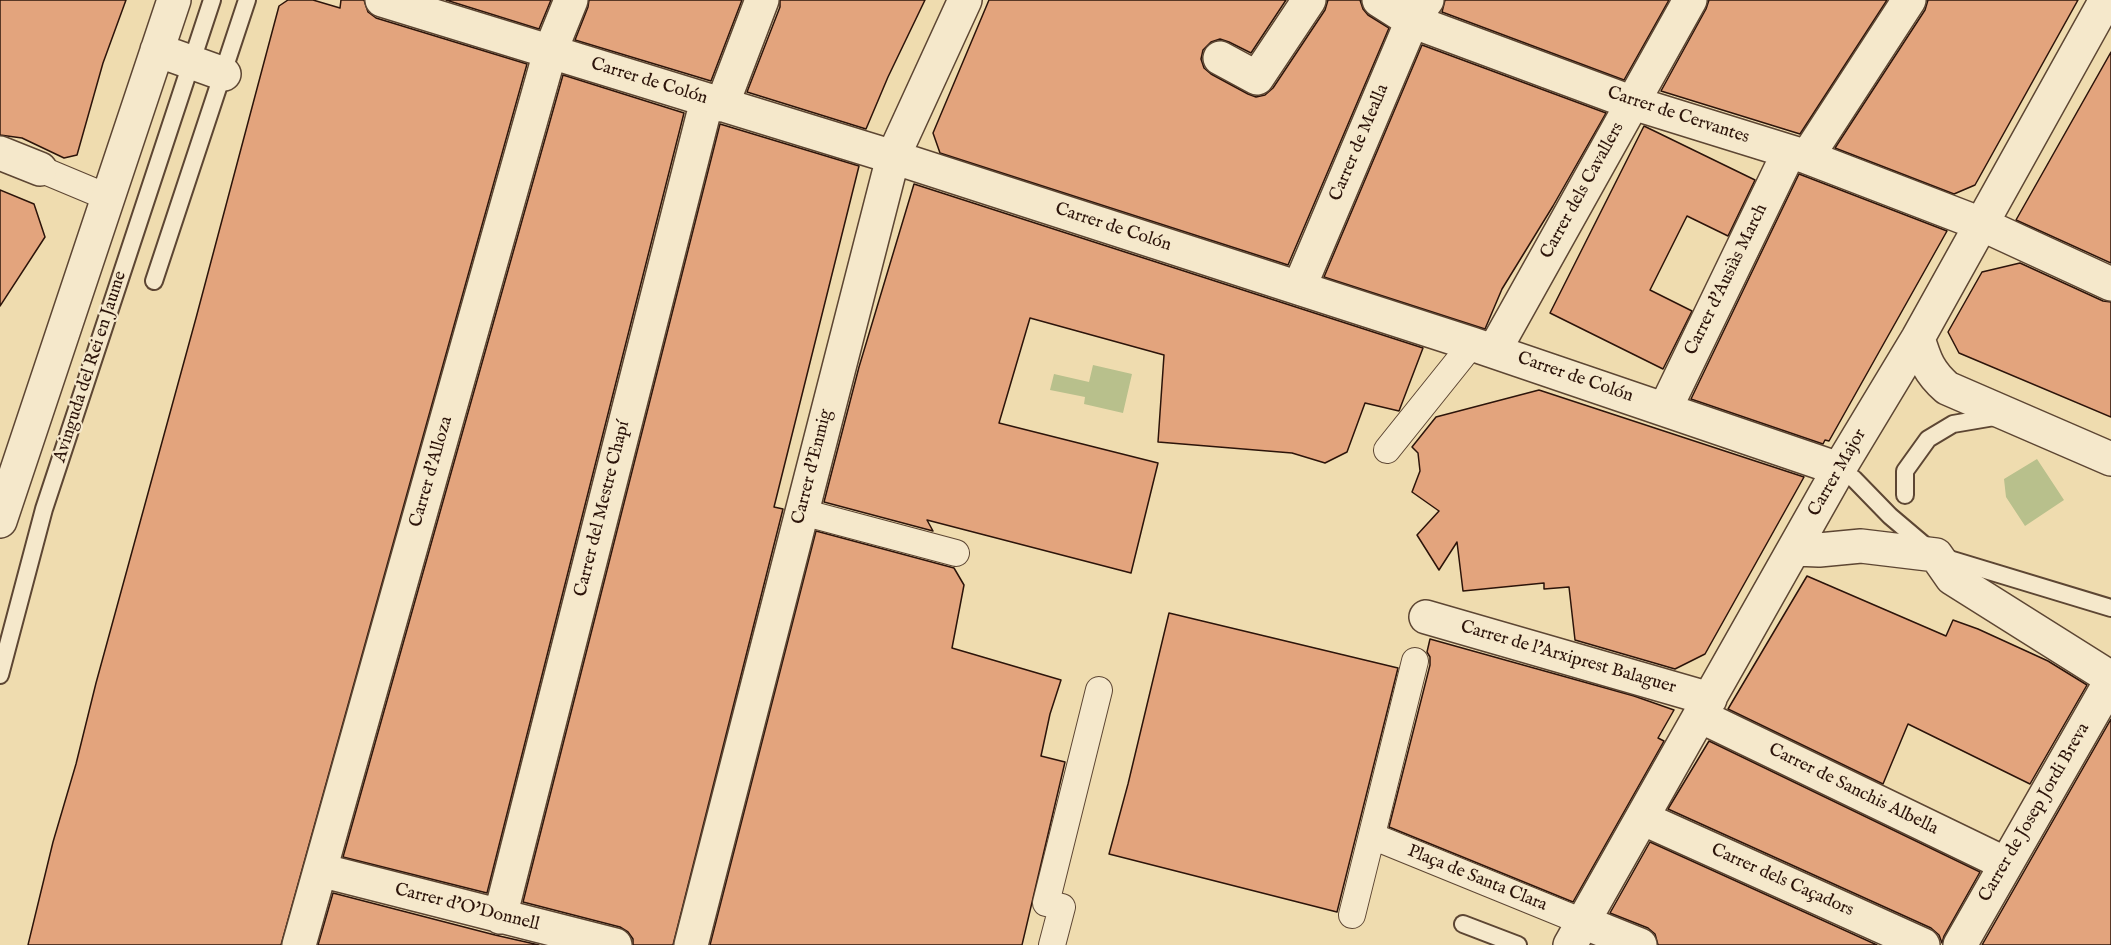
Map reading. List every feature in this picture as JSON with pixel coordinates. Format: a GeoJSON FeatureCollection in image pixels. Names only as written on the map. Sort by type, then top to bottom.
{"type":"FeatureCollection","features":[{"type":"Feature","properties":{"kind":"street","name":"Avinguda del Rei en Jaume"},"geometry":{"type":"LineString","coordinates":[[0,521],[174,0]]}},
{"type":"Feature","properties":{"kind":"street","name":"Carrer de Colón"},"geometry":{"type":"LineString","coordinates":[[382,0],[893,157],[1483,347],[1839,469]]}},
{"type":"Feature","properties":{"kind":"street","name":"Carrer d'Alloza"},"geometry":{"type":"LineString","coordinates":[[299,945],[550,52],[571,0]]}},
{"type":"Feature","properties":{"kind":"street","name":"Carrer del Mestre Chapí"},"geometry":{"type":"LineString","coordinates":[[500,917],[714,103],[762,0]]}},
{"type":"Feature","properties":{"kind":"street","name":"Carrer d'Enmig"},"geometry":{"type":"LineString","coordinates":[[691,945],[893,157],[965,0]]}},
{"type":"Feature","properties":{"kind":"street"},"geometry":{"type":"LineString","coordinates":[[1220,58],[1257,78],[1309,0]]}},
{"type":"Feature","properties":{"kind":"street","name":"Carrer de Cervantes"},"geometry":{"type":"LineString","coordinates":[[1379,0],[1420,11],[1633,102],[1798,154],[1981,225],[2111,284]]}},
{"type":"Feature","properties":{"kind":"street","name":"Carrer dels Cavallers"},"geometry":{"type":"LineString","coordinates":[[1483,347],[1633,102],[1690,0]]}},
{"type":"Feature","properties":{"kind":"street","name":"Carrer d'Ausiàs March"},"geometry":{"type":"LineString","coordinates":[[1665,409],[1798,154],[1909,0]]}},
{"type":"Feature","properties":{"kind":"street","name":"Carrer Major"},"geometry":{"type":"LineString","coordinates":[[1576,933],[1839,469],[1918,338],[2106,0]]}},
{"type":"Feature","properties":{"kind":"street","name":"Carrer de Mealla"},"geometry":{"type":"LineString","coordinates":[[1299,288],[1420,11]]}},
{"type":"Feature","properties":{"kind":"street"},"geometry":{"type":"LineString","coordinates":[[157,50],[224,74]]}},
{"type":"Feature","properties":{"kind":"street"},"geometry":{"type":"LineString","coordinates":[[0,153],[107,197]]}},
{"type":"Feature","properties":{"kind":"street"},"geometry":{"type":"LineString","coordinates":[[1918,338],[1927,366],[1934,377],[1947,388],[2111,459]]}},
{"type":"Feature","properties":{"kind":"street"},"geometry":{"type":"LineString","coordinates":[[1387,450],[1483,347]]}},
{"type":"Feature","properties":{"kind":"street"},"geometry":{"type":"LineString","coordinates":[[802,512],[956,553]]}},
{"type":"Feature","properties":{"kind":"street"},"geometry":{"type":"LineString","coordinates":[[1795,549],[1819,550],[1861,546],[1935,555],[1953,578],[2111,680]]}},
{"type":"Feature","properties":{"kind":"street","name":"Carrer de l'Arxiprest Balaguer"},"geometry":{"type":"LineString","coordinates":[[1426,617],[1705,707]]}},
{"type":"Feature","properties":{"kind":"street"},"geometry":{"type":"LineString","coordinates":[[1352,915],[1415,661]]}},
{"type":"Feature","properties":{"kind":"street","name":"Carrer de Josep Jordi Breva"},"geometry":{"type":"LineString","coordinates":[[1960,945],[2111,680]]}},
{"type":"Feature","properties":{"kind":"street"},"geometry":{"type":"LineString","coordinates":[[1052,945],[1062,907],[1046,903],[1099,690]]}},
{"type":"Feature","properties":{"kind":"street","name":"Carrer de Sanchis Albella"},"geometry":{"type":"LineString","coordinates":[[1705,707],[2006,864]]}},
{"type":"Feature","properties":{"kind":"street","name":"Carrer dels Caçadors"},"geometry":{"type":"LineString","coordinates":[[1642,818],[1923,945]]}},
{"type":"Feature","properties":{"kind":"street","name":"Plaça de Santa Clara"},"geometry":{"type":"LineString","coordinates":[[1372,836],[1576,933]]}},
{"type":"Feature","properties":{"kind":"street","name":"Carrer d'O'Donnell"},"geometry":{"type":"LineString","coordinates":[[320,870],[615,945]]}},
{"type":"Feature","properties":{"kind":"street"},"geometry":{"type":"LineString","coordinates":[[1576,933],[1640,945]]}},
{"type":"Feature","properties":{"kind":"lane","name":"Avinguda del Rei en Jaume"},"geometry":{"type":"LineString","coordinates":[[0,675],[44,509],[212,0]]}},
{"type":"Feature","properties":{"kind":"lane"},"geometry":{"type":"LineString","coordinates":[[154,281],[247,0]]}},
{"type":"Feature","properties":{"kind":"lane"},"geometry":{"type":"LineString","coordinates":[[1905,495],[1905,471],[1928,439],[1953,424],[2007,414]]}},
{"type":"Feature","properties":{"kind":"lane"},"geometry":{"type":"LineString","coordinates":[[1839,469],[1854,480],[1890,516],[1935,555],[2111,608]]}},
{"type":"Feature","properties":{"kind":"lane"},"geometry":{"type":"LineString","coordinates":[[1462,924],[1518,945]]}},
{"type":"Feature","properties":{"kind":"green space"},"geometry":{"type":"Polygon","coordinates":[[[1093,365],[1132,374],[1123,413],[1084,404],[1085,397],[1050,390],[1054,374],[1089,382],[1093,365]]]}},
{"type":"Feature","properties":{"kind":"green space"},"geometry":{"type":"Polygon","coordinates":[[[2037,459],[2064,500],[2025,526],[2006,497],[2004,479],[2037,459]]]}},
{"type":"Feature","properties":{"kind":"building"},"geometry":{"type":"Polygon","coordinates":[[[0,0],[126,0],[103,63],[77,155],[64,158],[22,138],[0,135],[0,0]]]}},
{"type":"Feature","properties":{"kind":"building"},"geometry":{"type":"Polygon","coordinates":[[[288,0],[313,0],[340,8],[341,0],[364,0],[368,12],[376,18],[527,64],[281,945],[28,945],[53,842],[76,764],[279,6],[288,0]]]}},
{"type":"Feature","properties":{"kind":"building"},"geometry":{"type":"Polygon","coordinates":[[[446,0],[551,0],[539,29],[446,0]]]}},
{"type":"Feature","properties":{"kind":"building"},"geometry":{"type":"Polygon","coordinates":[[[589,0],[742,0],[711,81],[575,40],[589,0]]]}},
{"type":"Feature","properties":{"kind":"building"},"geometry":{"type":"Polygon","coordinates":[[[780,0],[925,0],[866,129],[747,92],[780,7],[780,0]]]}},
{"type":"Feature","properties":{"kind":"building"},"geometry":{"type":"Polygon","coordinates":[[[989,0],[1286,0],[1251,53],[1220,39],[1211,42],[1203,50],[1201,59],[1204,68],[1211,74],[1256,97],[1265,95],[1273,88],[1325,10],[1328,0],[1360,0],[1368,15],[1389,28],[1288,265],[940,153],[933,133],[989,0]]]}},
{"type":"Feature","properties":{"kind":"building"},"geometry":{"type":"Polygon","coordinates":[[[1445,0],[1669,0],[1624,80],[1442,12],[1445,0]]]}},
{"type":"Feature","properties":{"kind":"building"},"geometry":{"type":"Polygon","coordinates":[[[1709,0],[1887,0],[1800,134],[1661,91],[1709,0]]]}},
{"type":"Feature","properties":{"kind":"building"},"geometry":{"type":"Polygon","coordinates":[[[1928,0],[2078,0],[1975,185],[1954,194],[1835,148],[1925,10],[1928,0]]]}},
{"type":"Feature","properties":{"kind":"building"},"geometry":{"type":"Polygon","coordinates":[[[1422,45],[1606,113],[1502,289],[1485,329],[1324,277],[1422,45]]]}},
{"type":"Feature","properties":{"kind":"building"},"geometry":{"type":"Polygon","coordinates":[[[2111,52],[2111,263],[2016,220],[2111,52]]]}},
{"type":"Feature","properties":{"kind":"building"},"geometry":{"type":"Polygon","coordinates":[[[563,75],[684,113],[487,893],[343,857],[563,75]]]}},
{"type":"Feature","properties":{"kind":"building"},"geometry":{"type":"Polygon","coordinates":[[[720,124],[859,166],[774,507],[783,509],[673,945],[633,945],[633,939],[628,932],[620,927],[523,902],[720,124]]]}},
{"type":"Feature","properties":{"kind":"building"},"geometry":{"type":"Polygon","coordinates":[[[1644,126],[1755,180],[1728,236],[1687,216],[1650,290],[1692,311],[1663,369],[1550,313],[1644,126]]]}},
{"type":"Feature","properties":{"kind":"building"},"geometry":{"type":"Polygon","coordinates":[[[1799,174],[1947,231],[1829,441],[1825,440],[1823,444],[1691,399],[1799,174]]]}},
{"type":"Feature","properties":{"kind":"building"},"geometry":{"type":"Polygon","coordinates":[[[914,184],[1423,348],[1399,411],[1365,403],[1347,452],[1325,463],[1292,453],[1158,442],[1164,355],[1030,318],[999,423],[1158,463],[1131,573],[927,520],[933,531],[824,502],[859,367],[914,184]]]}},
{"type":"Feature","properties":{"kind":"building"},"geometry":{"type":"Polygon","coordinates":[[[0,190],[34,204],[45,237],[0,306],[0,190]]]}},
{"type":"Feature","properties":{"kind":"building"},"geometry":{"type":"Polygon","coordinates":[[[2020,263],[2103,301],[2111,302],[2111,417],[1959,353],[1948,332],[1982,272],[2020,263]]]}},
{"type":"Feature","properties":{"kind":"building"},"geometry":{"type":"Polygon","coordinates":[[[1539,390],[1804,477],[1705,654],[1675,669],[1575,640],[1569,587],[1544,589],[1544,583],[1463,591],[1457,542],[1439,570],[1417,535],[1439,511],[1412,492],[1420,471],[1418,453],[1412,447],[1436,417],[1539,390]]]}},
{"type":"Feature","properties":{"kind":"building"},"geometry":{"type":"Polygon","coordinates":[[[816,531],[954,568],[964,585],[952,648],[1061,680],[1050,714],[1041,756],[1065,762],[1022,945],[710,945],[816,531]]]}},
{"type":"Feature","properties":{"kind":"building"},"geometry":{"type":"Polygon","coordinates":[[[1807,576],[1946,636],[1953,620],[1978,629],[2048,661],[2087,685],[2030,784],[1908,724],[1883,784],[1728,709],[1807,576]]]}},
{"type":"Feature","properties":{"kind":"building"},"geometry":{"type":"Polygon","coordinates":[[[1169,613],[1398,668],[1337,912],[1109,854],[1169,613]]]}},
{"type":"Feature","properties":{"kind":"building"},"geometry":{"type":"Polygon","coordinates":[[[1430,639],[1634,696],[1674,710],[1658,738],[1664,741],[1573,902],[1389,827],[1430,665],[1427,652],[1430,639]]]}},
{"type":"Feature","properties":{"kind":"building"},"geometry":{"type":"Polygon","coordinates":[[[2111,719],[2111,945],[1982,945],[2111,719]]]}},
{"type":"Feature","properties":{"kind":"building"},"geometry":{"type":"Polygon","coordinates":[[[1709,741],[1980,872],[1942,943],[1939,935],[1931,928],[1668,809],[1709,741]]]}},
{"type":"Feature","properties":{"kind":"building"},"geometry":{"type":"Polygon","coordinates":[[[1650,842],[1877,945],[1658,945],[1655,934],[1648,928],[1610,913],[1650,842]]]}},
{"type":"Feature","properties":{"kind":"building"},"geometry":{"type":"Polygon","coordinates":[[[333,893],[495,935],[539,945],[318,945],[333,893]]]}}]}
